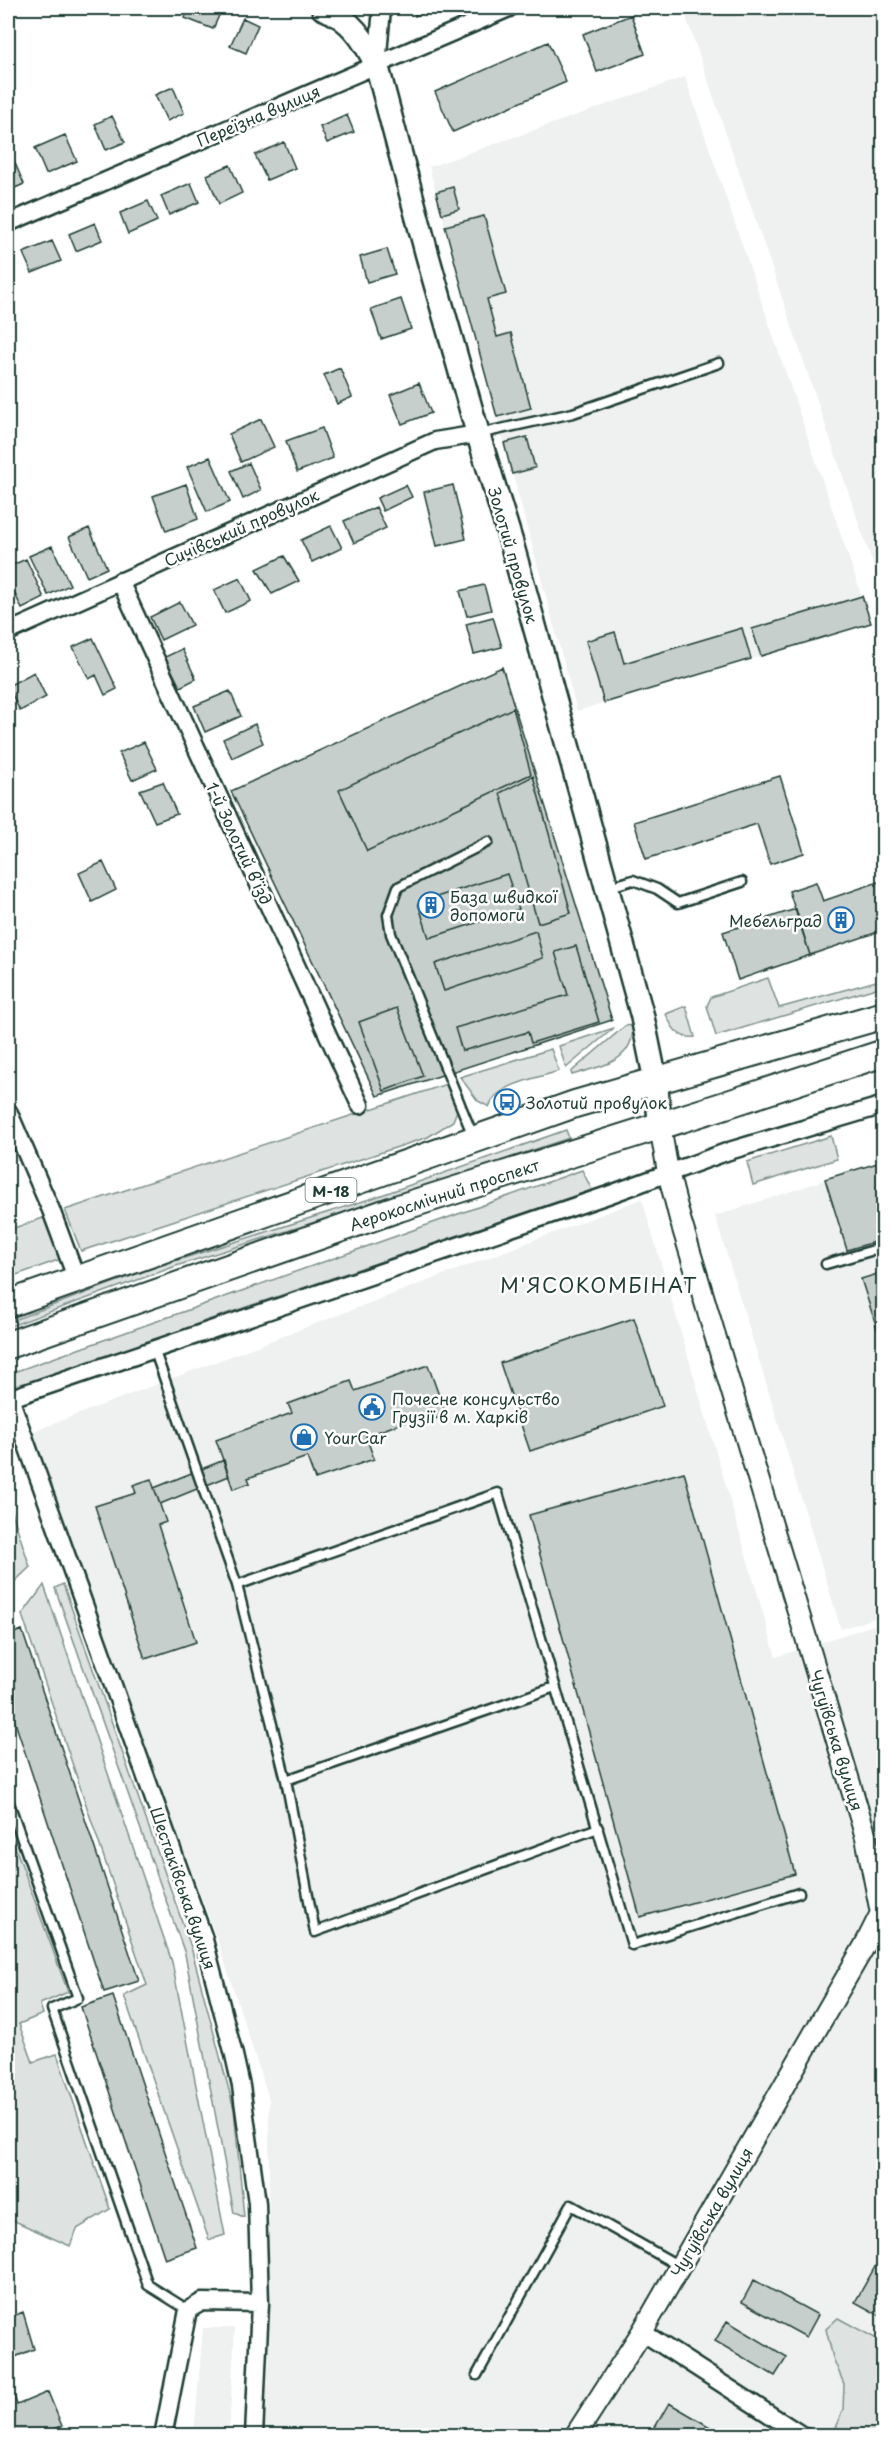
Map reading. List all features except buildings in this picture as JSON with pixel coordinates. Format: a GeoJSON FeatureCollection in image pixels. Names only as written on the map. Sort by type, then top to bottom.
{"type":"FeatureCollection","features":[{"type":"Feature","properties":{"kind":"main road","name":"Золотий провулок"},"geometry":{"type":"LineString","coordinates":[[323,8],[338,13],[353,26],[366,42],[377,66],[642,1016],[656,1083],[660,1126]]}},
{"type":"Feature","properties":{"kind":"main road","name":"М-18"},"geometry":{"type":"LineString","coordinates":[[8,1304],[575,1104],[656,1083],[884,1015]]}},
{"type":"Feature","properties":{"kind":"main road","name":"Аерокосмічний проспект"},"geometry":{"type":"LineString","coordinates":[[8,1345],[399,1208],[884,1053]]}},
{"type":"Feature","properties":{"kind":"street"},"geometry":{"type":"LineString","coordinates":[[377,66],[382,8]]}},
{"type":"Feature","properties":{"kind":"street","name":"Переїзна вулиця"},"geometry":{"type":"LineString","coordinates":[[8,223],[509,8]]}},
{"type":"Feature","properties":{"kind":"street","name":"Сичівський провулок"},"geometry":{"type":"LineString","coordinates":[[8,632],[435,441],[478,434]]}},
{"type":"Feature","properties":{"kind":"street","name":"1-й Золотий в’їзд"},"geometry":{"type":"LineString","coordinates":[[120,581],[360,1105]]}},
{"type":"Feature","properties":{"kind":"street"},"geometry":{"type":"LineString","coordinates":[[9,1398],[608,1195],[729,1151],[884,1105]]}},
{"type":"Feature","properties":{"kind":"street"},"geometry":{"type":"LineString","coordinates":[[8,1111],[51,1210],[77,1280]]}},
{"type":"Feature","properties":{"kind":"street","name":"Чугуївська вулиця"},"geometry":{"type":"LineString","coordinates":[[575,2436],[642,2332],[865,1946],[880,1912],[880,1889],[866,1837],[668,1172],[660,1126]]}},
{"type":"Feature","properties":{"kind":"street","name":"Шестаківська вулиця"},"geometry":{"type":"LineString","coordinates":[[9,1398],[203,1936],[240,2086],[257,2204],[260,2303],[254,2436]]}},
{"type":"Feature","properties":{"kind":"street"},"geometry":{"type":"LineString","coordinates":[[163,2436],[188,2310],[202,2302],[260,2303]]}},
{"type":"Feature","properties":{"kind":"street"},"geometry":{"type":"LineString","coordinates":[[642,2332],[803,2436]]}},
{"type":"Feature","properties":{"kind":"lane"},"geometry":{"type":"LineString","coordinates":[[478,434],[573,413],[719,363]]}},
{"type":"Feature","properties":{"kind":"lane"},"geometry":{"type":"LineString","coordinates":[[474,1139],[391,934],[388,915],[398,887],[488,842]]}},
{"type":"Feature","properties":{"kind":"lane"},"geometry":{"type":"LineString","coordinates":[[606,889],[633,879],[657,889],[678,903],[742,882]]}},
{"type":"Feature","properties":{"kind":"lane"},"geometry":{"type":"LineString","coordinates":[[826,1264],[884,1246]]}},
{"type":"Feature","properties":{"kind":"lane"},"geometry":{"type":"LineString","coordinates":[[154,1349],[237,1585],[286,1780],[315,1932],[598,1828]]}},
{"type":"Feature","properties":{"kind":"lane"},"geometry":{"type":"LineString","coordinates":[[237,1585],[498,1492],[632,1945],[799,1893]]}},
{"type":"Feature","properties":{"kind":"lane"},"geometry":{"type":"LineString","coordinates":[[286,1780],[555,1687]]}},
{"type":"Feature","properties":{"kind":"lane"},"geometry":{"type":"LineString","coordinates":[[8,1800],[78,1998],[52,2009],[148,2285],[188,2310]]}},
{"type":"Feature","properties":{"kind":"lane"},"geometry":{"type":"LineString","coordinates":[[477,2375],[571,2205],[680,2266]]}},
{"type":"Feature","properties":{"kind":"shaded area"},"geometry":{"type":"Polygon","coordinates":[[[683,8],[883,8],[883,594],[703,66],[683,8]]]}},
{"type":"Feature","properties":{"kind":"shaded area"},"geometry":{"type":"Polygon","coordinates":[[[685,77],[871,623],[577,711],[429,167],[685,77]]]}},
{"type":"Feature","properties":{"kind":"shaded area"},"geometry":{"type":"Polygon","coordinates":[[[768,978],[779,1008],[880,980],[883,981],[883,986],[716,1036],[707,1006],[711,997],[768,978]]]}},
{"type":"Feature","properties":{"kind":"shaded area"},"geometry":{"type":"Polygon","coordinates":[[[686,1006],[695,1037],[684,1036],[676,1032],[666,1014],[686,1006]]]}},
{"type":"Feature","properties":{"kind":"shaded area"},"geometry":{"type":"Polygon","coordinates":[[[633,1025],[632,1038],[622,1055],[605,1065],[572,1075],[571,1072],[625,1026],[633,1025]]]}},
{"type":"Feature","properties":{"kind":"shaded area"},"geometry":{"type":"Polygon","coordinates":[[[614,1028],[566,1068],[559,1046],[614,1028]]]}},
{"type":"Feature","properties":{"kind":"shaded area"},"geometry":{"type":"Polygon","coordinates":[[[551,1049],[559,1071],[509,1087],[493,1099],[489,1107],[478,1101],[460,1077],[551,1049]]]}},
{"type":"Feature","properties":{"kind":"shaded area"},"geometry":{"type":"Polygon","coordinates":[[[447,1084],[458,1108],[453,1121],[428,1137],[81,1251],[65,1210],[447,1084]]]}},
{"type":"Feature","properties":{"kind":"shaded area"},"geometry":{"type":"Polygon","coordinates":[[[566,1130],[569,1138],[382,1201],[179,1265],[8,1327],[8,1322],[153,1268],[373,1198],[566,1130]]]}},
{"type":"Feature","properties":{"kind":"shaded area"},"geometry":{"type":"Polygon","coordinates":[[[831,1136],[837,1159],[753,1185],[747,1162],[831,1136]]]}},
{"type":"Feature","properties":{"kind":"shaded area"},"geometry":{"type":"Polygon","coordinates":[[[883,1161],[883,1615],[841,1629],[715,1216],[883,1161]]]}},
{"type":"Feature","properties":{"kind":"shaded area"},"geometry":{"type":"Polygon","coordinates":[[[582,1170],[592,1190],[205,1321],[8,1395],[8,1374],[582,1170]]]}},
{"type":"Feature","properties":{"kind":"shaded area"},"geometry":{"type":"Polygon","coordinates":[[[642,1199],[776,1657],[883,1622],[883,2435],[263,2435],[269,2366],[269,2099],[218,1942],[29,1433],[642,1199]]]}},
{"type":"Feature","properties":{"kind":"shaded area"},"geometry":{"type":"Polygon","coordinates":[[[46,1217],[61,1259],[8,1278],[8,1230],[46,1217]]]}},
{"type":"Feature","properties":{"kind":"shaded area"},"geometry":{"type":"Polygon","coordinates":[[[8,1500],[30,1567],[8,1588],[8,1500]]]}},
{"type":"Feature","properties":{"kind":"shaded area"},"geometry":{"type":"Polygon","coordinates":[[[63,1584],[191,1947],[234,2109],[244,2217],[234,2213],[185,1954],[55,1588],[63,1584]]]}},
{"type":"Feature","properties":{"kind":"shaded area"},"geometry":{"type":"Polygon","coordinates":[[[44,1585],[172,1962],[225,2235],[209,2240],[124,1996],[147,1985],[22,1615],[44,1585]]]}},
{"type":"Feature","properties":{"kind":"shaded area"},"geometry":{"type":"Polygon","coordinates":[[[8,1827],[68,1992],[40,2004],[43,2014],[19,2024],[33,2062],[57,2054],[110,2209],[77,2229],[70,2246],[8,2218],[8,1827]]]}},
{"type":"Feature","properties":{"kind":"shaded area"},"geometry":{"type":"Polygon","coordinates":[[[838,2318],[875,2338],[883,2346],[883,2435],[841,2435],[834,2430],[843,2410],[844,2384],[833,2358],[826,2329],[838,2318]]]}},
{"type":"Feature","properties":{"kind":"shaded area"},"geometry":{"type":"Polygon","coordinates":[[[203,2328],[235,2328],[229,2435],[194,2435],[203,2328]]]}},
{"type":"Feature","properties":{"kind":"place","name":"База швидкої допомоги"},"geometry":{"type":"Point","coordinates":[431,905]}},
{"type":"Feature","properties":{"kind":"place","name":"Мебельград"},"geometry":{"type":"Point","coordinates":[841,920]}},
{"type":"Feature","properties":{"kind":"place","name":"Золотий провулок"},"geometry":{"type":"Point","coordinates":[507,1102]}},
{"type":"Feature","properties":{"kind":"place","name":"Почесне консульство Грузії в м. Харків"},"geometry":{"type":"Point","coordinates":[372,1407]}},
{"type":"Feature","properties":{"kind":"place","name":"YourCar"},"geometry":{"type":"Point","coordinates":[304,1437]}},
{"type":"Feature","properties":{"kind":"district","name":"М'ЯСОКОМБІНАТ"},"geometry":{"type":"Point","coordinates":[599,1285]}}]}
